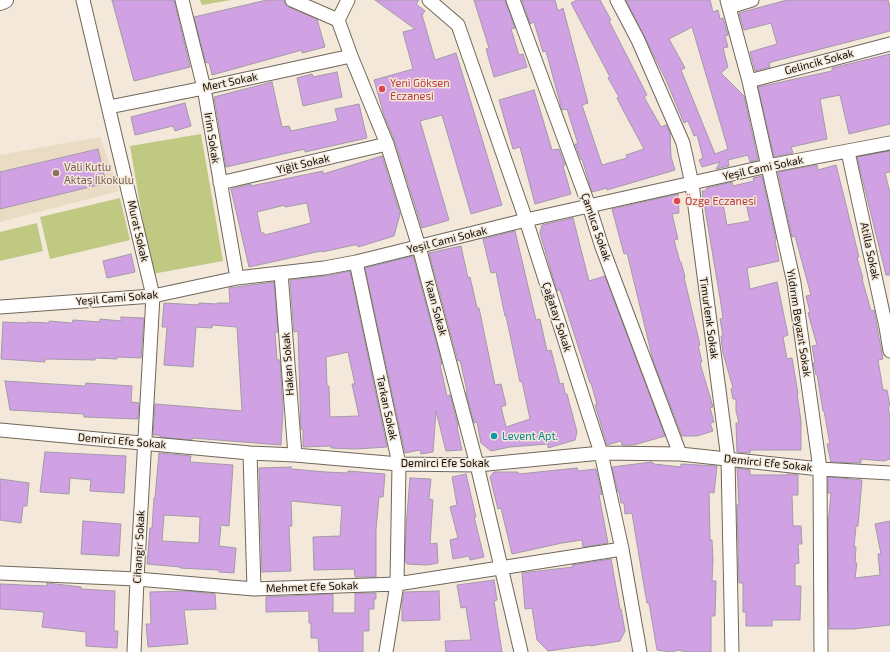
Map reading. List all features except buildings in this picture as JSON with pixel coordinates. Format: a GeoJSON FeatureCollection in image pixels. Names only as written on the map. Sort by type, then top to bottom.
{"type":"FeatureCollection","features":[{"type":"Feature","properties":{"kind":"main road"},"geometry":{"type":"LineString","coordinates":[[0,2],[5,0]]}},
{"type":"Feature","properties":{"kind":"street","name":"Murat Sokak"},"geometry":{"type":"LineString","coordinates":[[83,0],[153,296],[145,443]]}},
{"type":"Feature","properties":{"kind":"street","name":"Irim Sokak"},"geometry":{"type":"LineString","coordinates":[[182,0],[204,88],[237,278]]}},
{"type":"Feature","properties":{"kind":"street"},"geometry":{"type":"LineString","coordinates":[[292,0],[338,20],[348,0]]}},
{"type":"Feature","properties":{"kind":"street","name":"Çağatay Sokak"},"geometry":{"type":"LineString","coordinates":[[429,0],[458,24],[526,220],[601,453],[622,549],[640,652]]}},
{"type":"Feature","properties":{"kind":"street","name":"Çamlıca Sokak"},"geometry":{"type":"LineString","coordinates":[[513,0],[589,206],[605,254],[680,454]]}},
{"type":"Feature","properties":{"kind":"street","name":"Timurlenk Sokak"},"geometry":{"type":"LineString","coordinates":[[617,0],[638,40],[683,143],[692,184],[728,459],[732,652]]}},
{"type":"Feature","properties":{"kind":"street"},"geometry":{"type":"LineString","coordinates":[[728,3],[752,0]]}},
{"type":"Feature","properties":{"kind":"street","name":"Yıldırım Beyazıt Sokak"},"geometry":{"type":"LineString","coordinates":[[728,3],[749,81],[794,283],[820,469],[821,652]]}},
{"type":"Feature","properties":{"kind":"street","name":"Kaan Sokak"},"geometry":{"type":"LineString","coordinates":[[338,20],[387,144],[419,247],[477,465],[521,652]]}},
{"type":"Feature","properties":{"kind":"street","name":"Gelincik Sokak"},"geometry":{"type":"LineString","coordinates":[[749,81],[890,44]]}},
{"type":"Feature","properties":{"kind":"street","name":"Mert Sokak"},"geometry":{"type":"LineString","coordinates":[[109,107],[351,56]]}},
{"type":"Feature","properties":{"kind":"street","name":"Yeşil Cami Sokak"},"geometry":{"type":"LineString","coordinates":[[0,308],[153,296],[237,278],[324,268],[356,262],[526,220],[768,166],[890,143]]}},
{"type":"Feature","properties":{"kind":"street","name":"Yiğit Sokak"},"geometry":{"type":"LineString","coordinates":[[220,184],[387,144]]}},
{"type":"Feature","properties":{"kind":"street","name":"Atilla Sokak"},"geometry":{"type":"LineString","coordinates":[[848,152],[890,351]]}},
{"type":"Feature","properties":{"kind":"street","name":"Tarkan Sokak"},"geometry":{"type":"LineString","coordinates":[[356,262],[399,464],[397,584],[386,652]]}},
{"type":"Feature","properties":{"kind":"street","name":"Hakan Sokak"},"geometry":{"type":"LineString","coordinates":[[282,273],[295,455]]}},
{"type":"Feature","properties":{"kind":"street","name":"Demirci Efe Sokak"},"geometry":{"type":"LineString","coordinates":[[0,430],[250,453],[295,455],[399,464],[477,465],[601,453],[680,454],[820,469],[890,473]]}},
{"type":"Feature","properties":{"kind":"street","name":"Cihangir Sokak"},"geometry":{"type":"LineString","coordinates":[[134,652],[145,443]]}},
{"type":"Feature","properties":{"kind":"street"},"geometry":{"type":"LineString","coordinates":[[250,453],[254,589]]}},
{"type":"Feature","properties":{"kind":"street","name":"Mehmet Efe Sokak"},"geometry":{"type":"LineString","coordinates":[[0,573],[137,579],[254,589],[397,584],[622,549]]}},
{"type":"Feature","properties":{"kind":"shaded area","name":"Vali Kutlu Aktaş İlkokulu"},"geometry":{"type":"Polygon","coordinates":[[[100,137],[119,191],[0,222],[0,155],[100,137]]]}},
{"type":"Feature","properties":{"kind":"green space"},"geometry":{"type":"Polygon","coordinates":[[[200,0],[231,0],[202,5],[200,0]]]}},
{"type":"Feature","properties":{"kind":"green space"},"geometry":{"type":"Polygon","coordinates":[[[201,134],[223,261],[152,274],[130,146],[201,134]]]}},
{"type":"Feature","properties":{"kind":"green space"},"geometry":{"type":"Polygon","coordinates":[[[120,198],[130,240],[50,259],[40,217],[120,198]]]}},
{"type":"Feature","properties":{"kind":"green space"},"geometry":{"type":"Polygon","coordinates":[[[37,223],[43,251],[0,261],[0,232],[37,223]]]}},
{"type":"Feature","properties":{"kind":"place","name":"Yeni Göksen Eczanesi"},"geometry":{"type":"Point","coordinates":[382,89]}},
{"type":"Feature","properties":{"kind":"place","name":"Vali Kutlu Aktaş İlkokulu"},"geometry":{"type":"Point","coordinates":[56,173]}},
{"type":"Feature","properties":{"kind":"place","name":"Özge Eczanesi"},"geometry":{"type":"Point","coordinates":[677,201]}},
{"type":"Feature","properties":{"kind":"place","name":"Levent Apt."},"geometry":{"type":"Point","coordinates":[494,436]}}]}
